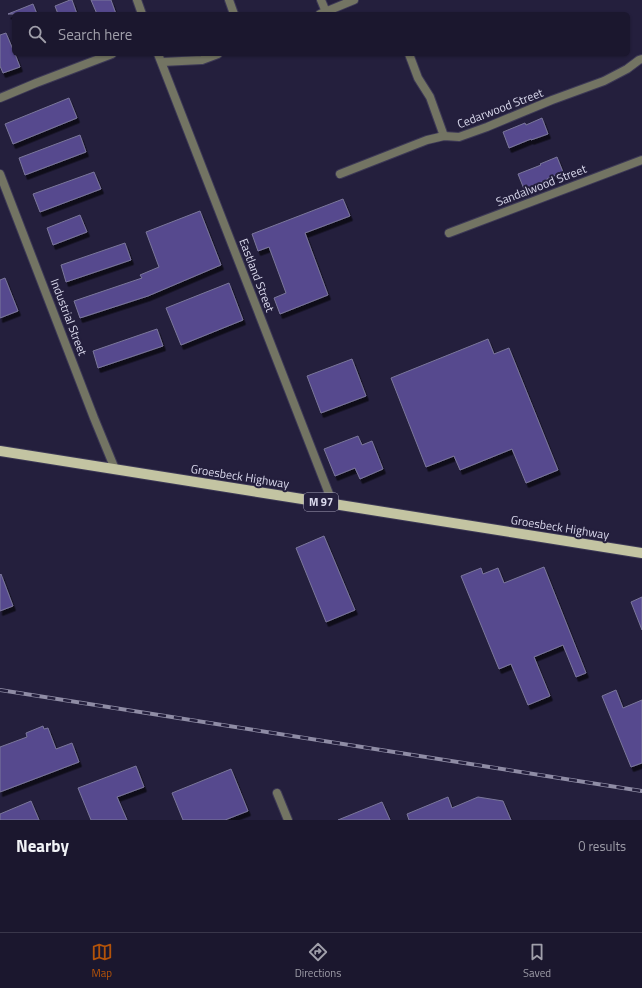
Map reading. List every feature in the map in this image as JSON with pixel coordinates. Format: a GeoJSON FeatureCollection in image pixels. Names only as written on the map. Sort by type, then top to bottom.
{"type":"FeatureCollection","features":[{"type":"Feature","properties":{"kind":"main road","name":"Groesbeck Highway"},"geometry":{"type":"LineString","coordinates":[[0,451],[642,553]]}},
{"type":"Feature","properties":{"kind":"street"},"geometry":{"type":"LineString","coordinates":[[137,0],[141,12]]}},
{"type":"Feature","properties":{"kind":"street"},"geometry":{"type":"LineString","coordinates":[[229,0],[233,12]]}},
{"type":"Feature","properties":{"kind":"street"},"geometry":{"type":"LineString","coordinates":[[321,0],[323,12]]}},
{"type":"Feature","properties":{"kind":"street"},"geometry":{"type":"LineString","coordinates":[[325,12],[354,0]]}},
{"type":"Feature","properties":{"kind":"street"},"geometry":{"type":"LineString","coordinates":[[0,98],[107,56]]}},
{"type":"Feature","properties":{"kind":"street","name":"Eastland Street"},"geometry":{"type":"LineString","coordinates":[[159,56],[333,504]]}},
{"type":"Feature","properties":{"kind":"street"},"geometry":{"type":"LineString","coordinates":[[162,62],[202,60],[213,56]]}},
{"type":"Feature","properties":{"kind":"street"},"geometry":{"type":"LineString","coordinates":[[410,56],[418,78],[430,97],[444,136]]}},
{"type":"Feature","properties":{"kind":"street","name":"Cedarwood Street"},"geometry":{"type":"LineString","coordinates":[[340,174],[427,140],[444,136],[459,137],[487,127],[552,100],[604,81],[627,70],[642,59]]}},
{"type":"Feature","properties":{"kind":"street","name":"Sandalwood Street"},"geometry":{"type":"LineString","coordinates":[[449,233],[642,160]]}},
{"type":"Feature","properties":{"kind":"street","name":"Industrial Street"},"geometry":{"type":"LineString","coordinates":[[0,174],[115,469]]}},
{"type":"Feature","properties":{"kind":"street"},"geometry":{"type":"LineString","coordinates":[[277,793],[288,820]]}},
{"type":"Feature","properties":{"kind":"building"},"geometry":{"type":"Polygon","coordinates":[[[72,0],[76,12],[57,12],[55,6],[72,0]]]}},
{"type":"Feature","properties":{"kind":"building"},"geometry":{"type":"Polygon","coordinates":[[[91,0],[111,0],[115,12],[96,12],[91,0]]]}},
{"type":"Feature","properties":{"kind":"building"},"geometry":{"type":"Polygon","coordinates":[[[33,4],[36,12],[13,12],[33,4]]]}},
{"type":"Feature","properties":{"kind":"building"},"geometry":{"type":"Polygon","coordinates":[[[6,33],[12,47],[12,56],[16,56],[20,67],[3,73],[0,66],[0,35],[6,33]]]}},
{"type":"Feature","properties":{"kind":"building"},"geometry":{"type":"Polygon","coordinates":[[[69,98],[77,118],[13,144],[5,124],[69,98]]]}},
{"type":"Feature","properties":{"kind":"building"},"geometry":{"type":"Polygon","coordinates":[[[542,118],[548,134],[509,148],[503,132],[542,118]]]}},
{"type":"Feature","properties":{"kind":"building"},"geometry":{"type":"Polygon","coordinates":[[[80,135],[86,152],[25,175],[19,158],[80,135]]]}},
{"type":"Feature","properties":{"kind":"building"},"geometry":{"type":"Polygon","coordinates":[[[557,157],[563,172],[524,189],[518,174],[557,157]]]}},
{"type":"Feature","properties":{"kind":"building"},"geometry":{"type":"Polygon","coordinates":[[[94,172],[101,189],[40,212],[33,194],[94,172]]]}},
{"type":"Feature","properties":{"kind":"building"},"geometry":{"type":"Polygon","coordinates":[[[343,199],[350,216],[305,233],[328,295],[280,314],[274,298],[286,293],[269,247],[258,251],[252,234],[343,199]]]}},
{"type":"Feature","properties":{"kind":"building"},"geometry":{"type":"Polygon","coordinates":[[[200,211],[221,265],[148,296],[80,318],[74,301],[142,278],[140,275],[159,267],[146,232],[200,211]]]}},
{"type":"Feature","properties":{"kind":"building"},"geometry":{"type":"Polygon","coordinates":[[[80,215],[87,232],[53,245],[47,228],[80,215]]]}},
{"type":"Feature","properties":{"kind":"building"},"geometry":{"type":"Polygon","coordinates":[[[125,243],[131,260],[66,282],[61,265],[125,243]]]}},
{"type":"Feature","properties":{"kind":"building"},"geometry":{"type":"Polygon","coordinates":[[[5,278],[18,311],[0,318],[0,280],[5,278]]]}},
{"type":"Feature","properties":{"kind":"building"},"geometry":{"type":"Polygon","coordinates":[[[229,283],[243,320],[181,345],[166,308],[229,283]]]}},
{"type":"Feature","properties":{"kind":"building"},"geometry":{"type":"Polygon","coordinates":[[[157,329],[163,346],[98,368],[93,351],[157,329]]]}},
{"type":"Feature","properties":{"kind":"building"},"geometry":{"type":"Polygon","coordinates":[[[488,339],[494,354],[509,348],[558,470],[526,483],[512,449],[460,470],[454,456],[426,467],[391,378],[488,339]]]}},
{"type":"Feature","properties":{"kind":"building"},"geometry":{"type":"Polygon","coordinates":[[[352,359],[366,396],[321,413],[307,376],[352,359]]]}},
{"type":"Feature","properties":{"kind":"building"},"geometry":{"type":"Polygon","coordinates":[[[358,436],[362,445],[372,441],[383,469],[360,479],[355,468],[335,476],[324,449],[358,436]]]}},
{"type":"Feature","properties":{"kind":"building"},"geometry":{"type":"Polygon","coordinates":[[[324,536],[355,610],[326,622],[296,548],[324,536]]]}},
{"type":"Feature","properties":{"kind":"building"},"geometry":{"type":"Polygon","coordinates":[[[544,567],[586,673],[576,677],[563,645],[534,657],[550,696],[528,705],[511,664],[499,669],[461,576],[481,568],[483,574],[498,568],[504,583],[544,567]]]}},
{"type":"Feature","properties":{"kind":"building"},"geometry":{"type":"Polygon","coordinates":[[[1,574],[13,606],[0,611],[0,575],[1,574]]]}},
{"type":"Feature","properties":{"kind":"building"},"geometry":{"type":"Polygon","coordinates":[[[642,597],[642,630],[631,602],[642,597]]]}},
{"type":"Feature","properties":{"kind":"building"},"geometry":{"type":"Polygon","coordinates":[[[616,690],[623,708],[642,700],[642,763],[631,767],[602,696],[616,690]]]}},
{"type":"Feature","properties":{"kind":"building"},"geometry":{"type":"Polygon","coordinates":[[[43,726],[44,729],[48,728],[56,749],[72,743],[79,762],[0,792],[0,747],[27,737],[26,733],[43,726]]]}},
{"type":"Feature","properties":{"kind":"building"},"geometry":{"type":"Polygon","coordinates":[[[136,766],[144,787],[117,797],[127,820],[91,820],[78,788],[136,766]]]}},
{"type":"Feature","properties":{"kind":"building"},"geometry":{"type":"Polygon","coordinates":[[[231,769],[248,811],[225,820],[183,820],[172,793],[231,769]]]}},
{"type":"Feature","properties":{"kind":"building"},"geometry":{"type":"Polygon","coordinates":[[[448,797],[452,808],[478,797],[503,801],[511,820],[409,820],[407,814],[448,797]]]}},
{"type":"Feature","properties":{"kind":"building"},"geometry":{"type":"Polygon","coordinates":[[[31,801],[39,820],[0,820],[0,814],[31,801]]]}},
{"type":"Feature","properties":{"kind":"building"},"geometry":{"type":"Polygon","coordinates":[[[382,802],[390,820],[338,820],[382,802]]]}},
{"type":"Feature","properties":{"kind":"railway"},"geometry":{"type":"LineString","coordinates":[[0,690],[642,791]]}}]}
